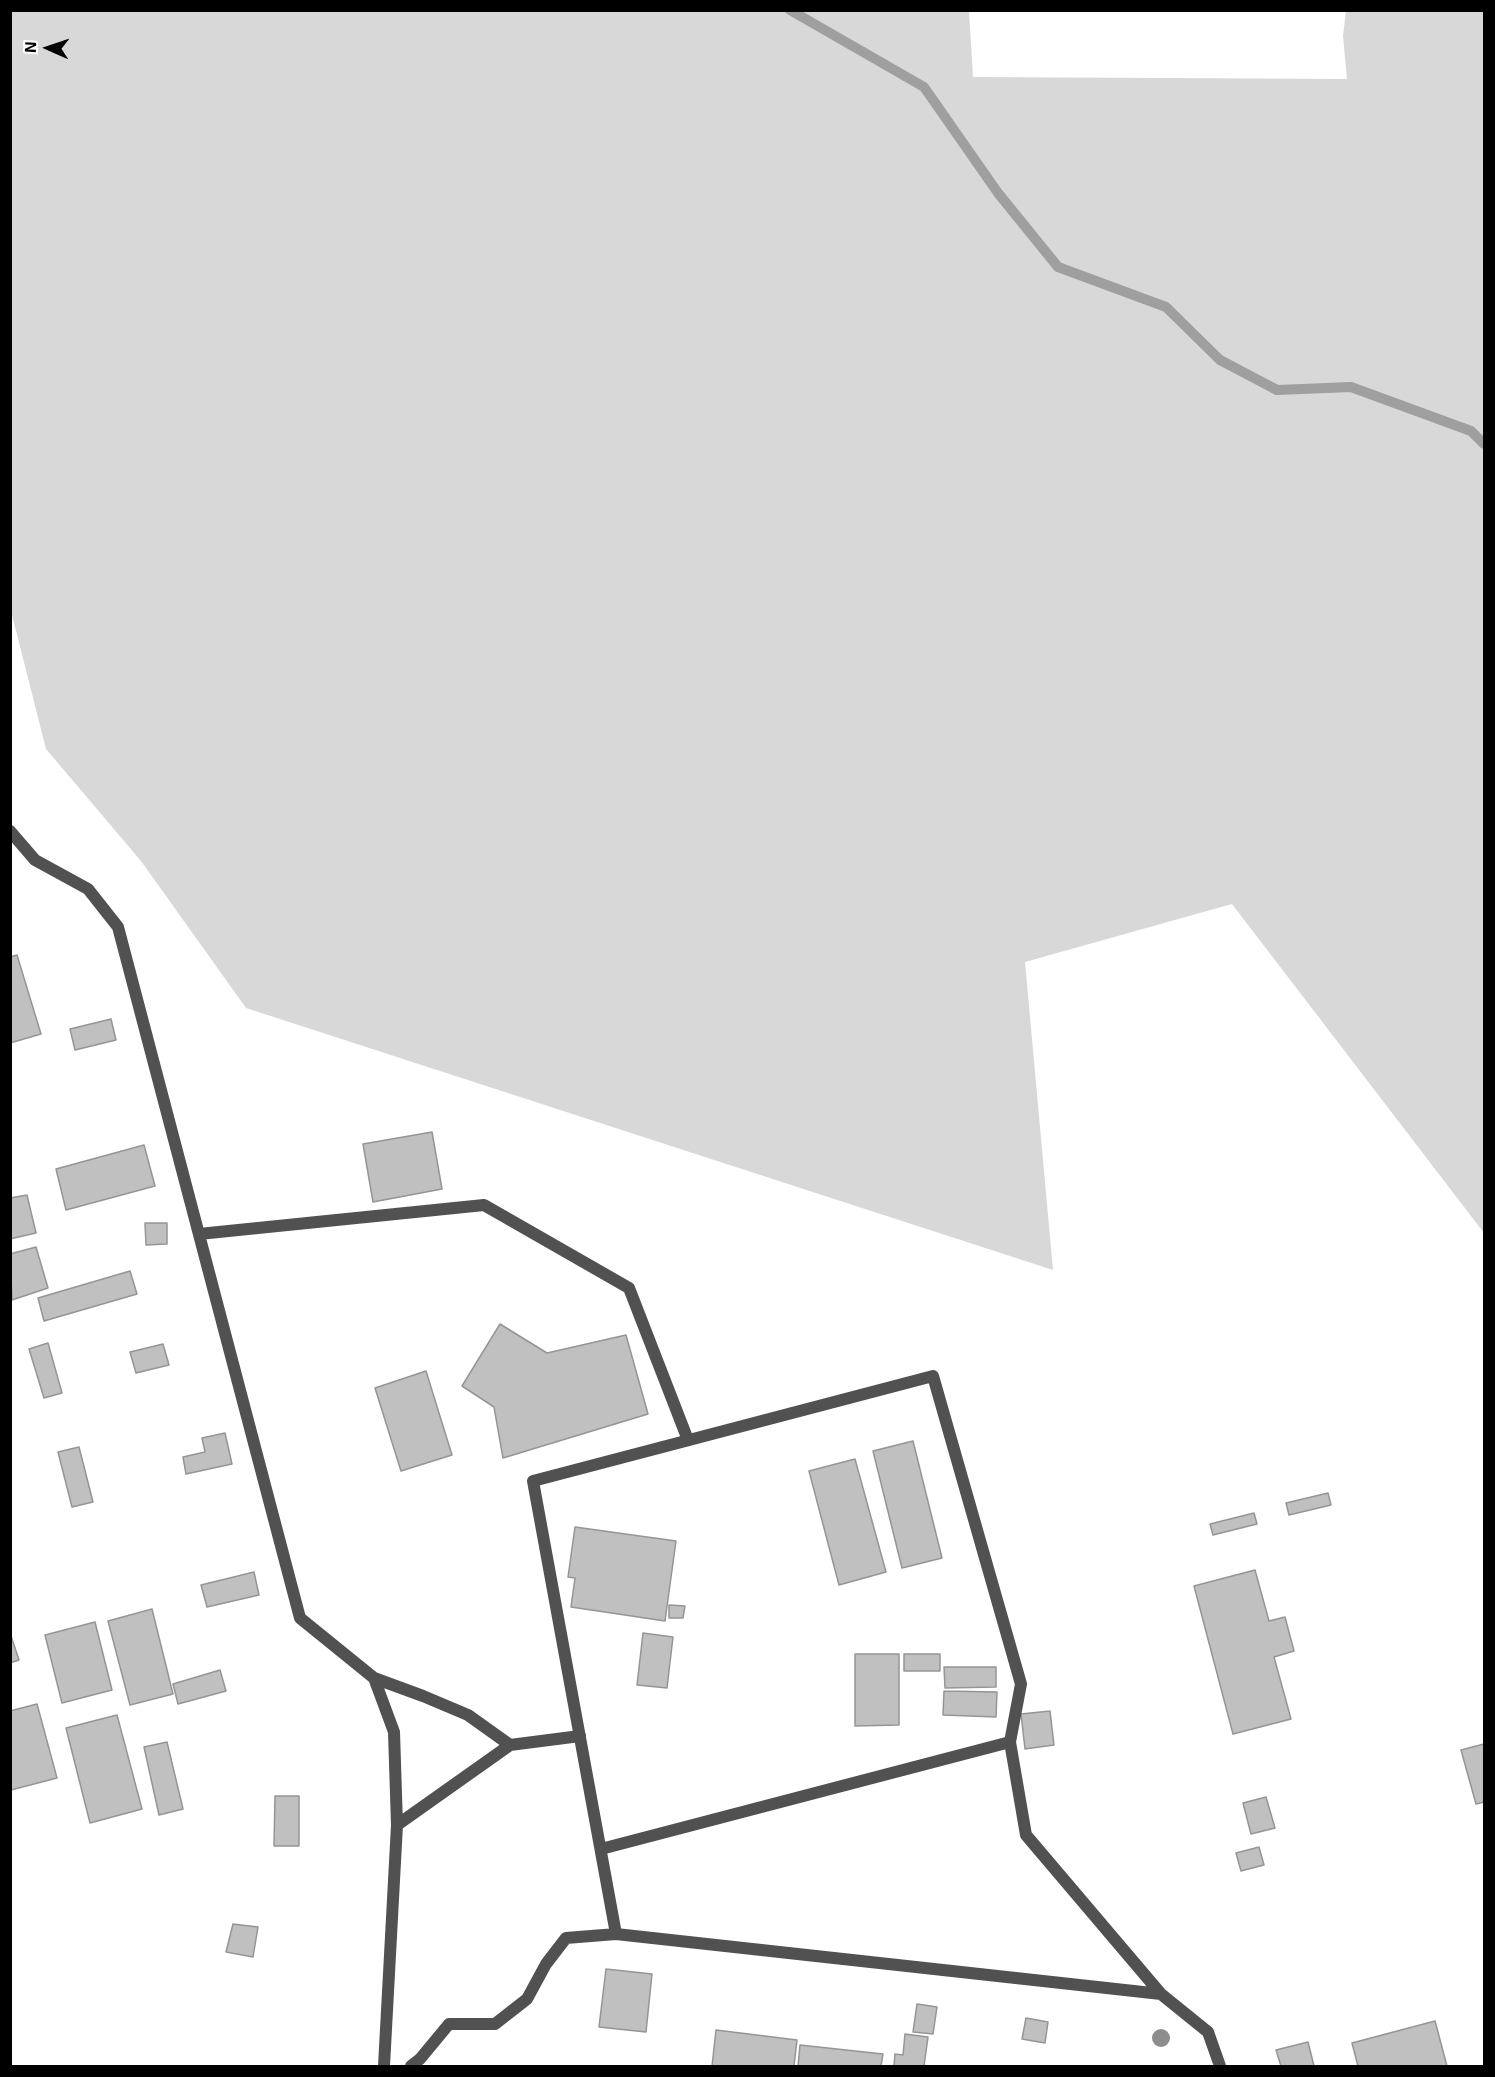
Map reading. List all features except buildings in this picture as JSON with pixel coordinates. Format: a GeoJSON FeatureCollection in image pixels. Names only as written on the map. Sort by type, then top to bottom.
{"type":"FeatureCollection","features":[{"type":"Feature","properties":{"kind":"street"},"geometry":{"type":"LineString","coordinates":[[10,831],[35,860],[88,889],[118,927],[300,1618],[374,1678],[468,1715],[510,1745]]}},
{"type":"Feature","properties":{"kind":"street"},"geometry":{"type":"LineString","coordinates":[[199,1234],[484,1205],[629,1288],[688,1440]]}},
{"type":"Feature","properties":{"kind":"street"},"geometry":{"type":"LineString","coordinates":[[616,1934],[533,1481],[933,1376],[1021,1684],[1010,1742],[1026,1835],[1161,1994],[1208,2032],[1220,2067]]}},
{"type":"Feature","properties":{"kind":"street"},"geometry":{"type":"LineString","coordinates":[[374,1678],[394,1732],[397,1825],[384,2067]]}},
{"type":"Feature","properties":{"kind":"street"},"geometry":{"type":"LineString","coordinates":[[397,1825],[510,1745],[580,1736]]}},
{"type":"Feature","properties":{"kind":"street"},"geometry":{"type":"LineString","coordinates":[[601,1849],[1010,1742]]}},
{"type":"Feature","properties":{"kind":"street"},"geometry":{"type":"LineString","coordinates":[[411,2067],[449,2024],[495,2024],[527,1999],[546,1964],[566,1938],[616,1934],[1161,1994]]}},
{"type":"Feature","properties":{"kind":"shaded area"},"geometry":{"type":"Polygon","coordinates":[[[10,11],[969,11],[973,77],[1347,79],[1343,36],[1346,11],[1484,11],[1484,1233],[1232,904],[1025,962],[1053,1270],[246,1008],[141,861],[46,749],[11,611],[10,11]]]}},
{"type":"Feature","properties":{"kind":"waterway"},"geometry":{"type":"LineString","coordinates":[[790,10],[924,87],[998,193],[1058,267],[1166,307],[1220,360],[1277,390],[1351,387],[1471,431],[1484,444]]}}]}
